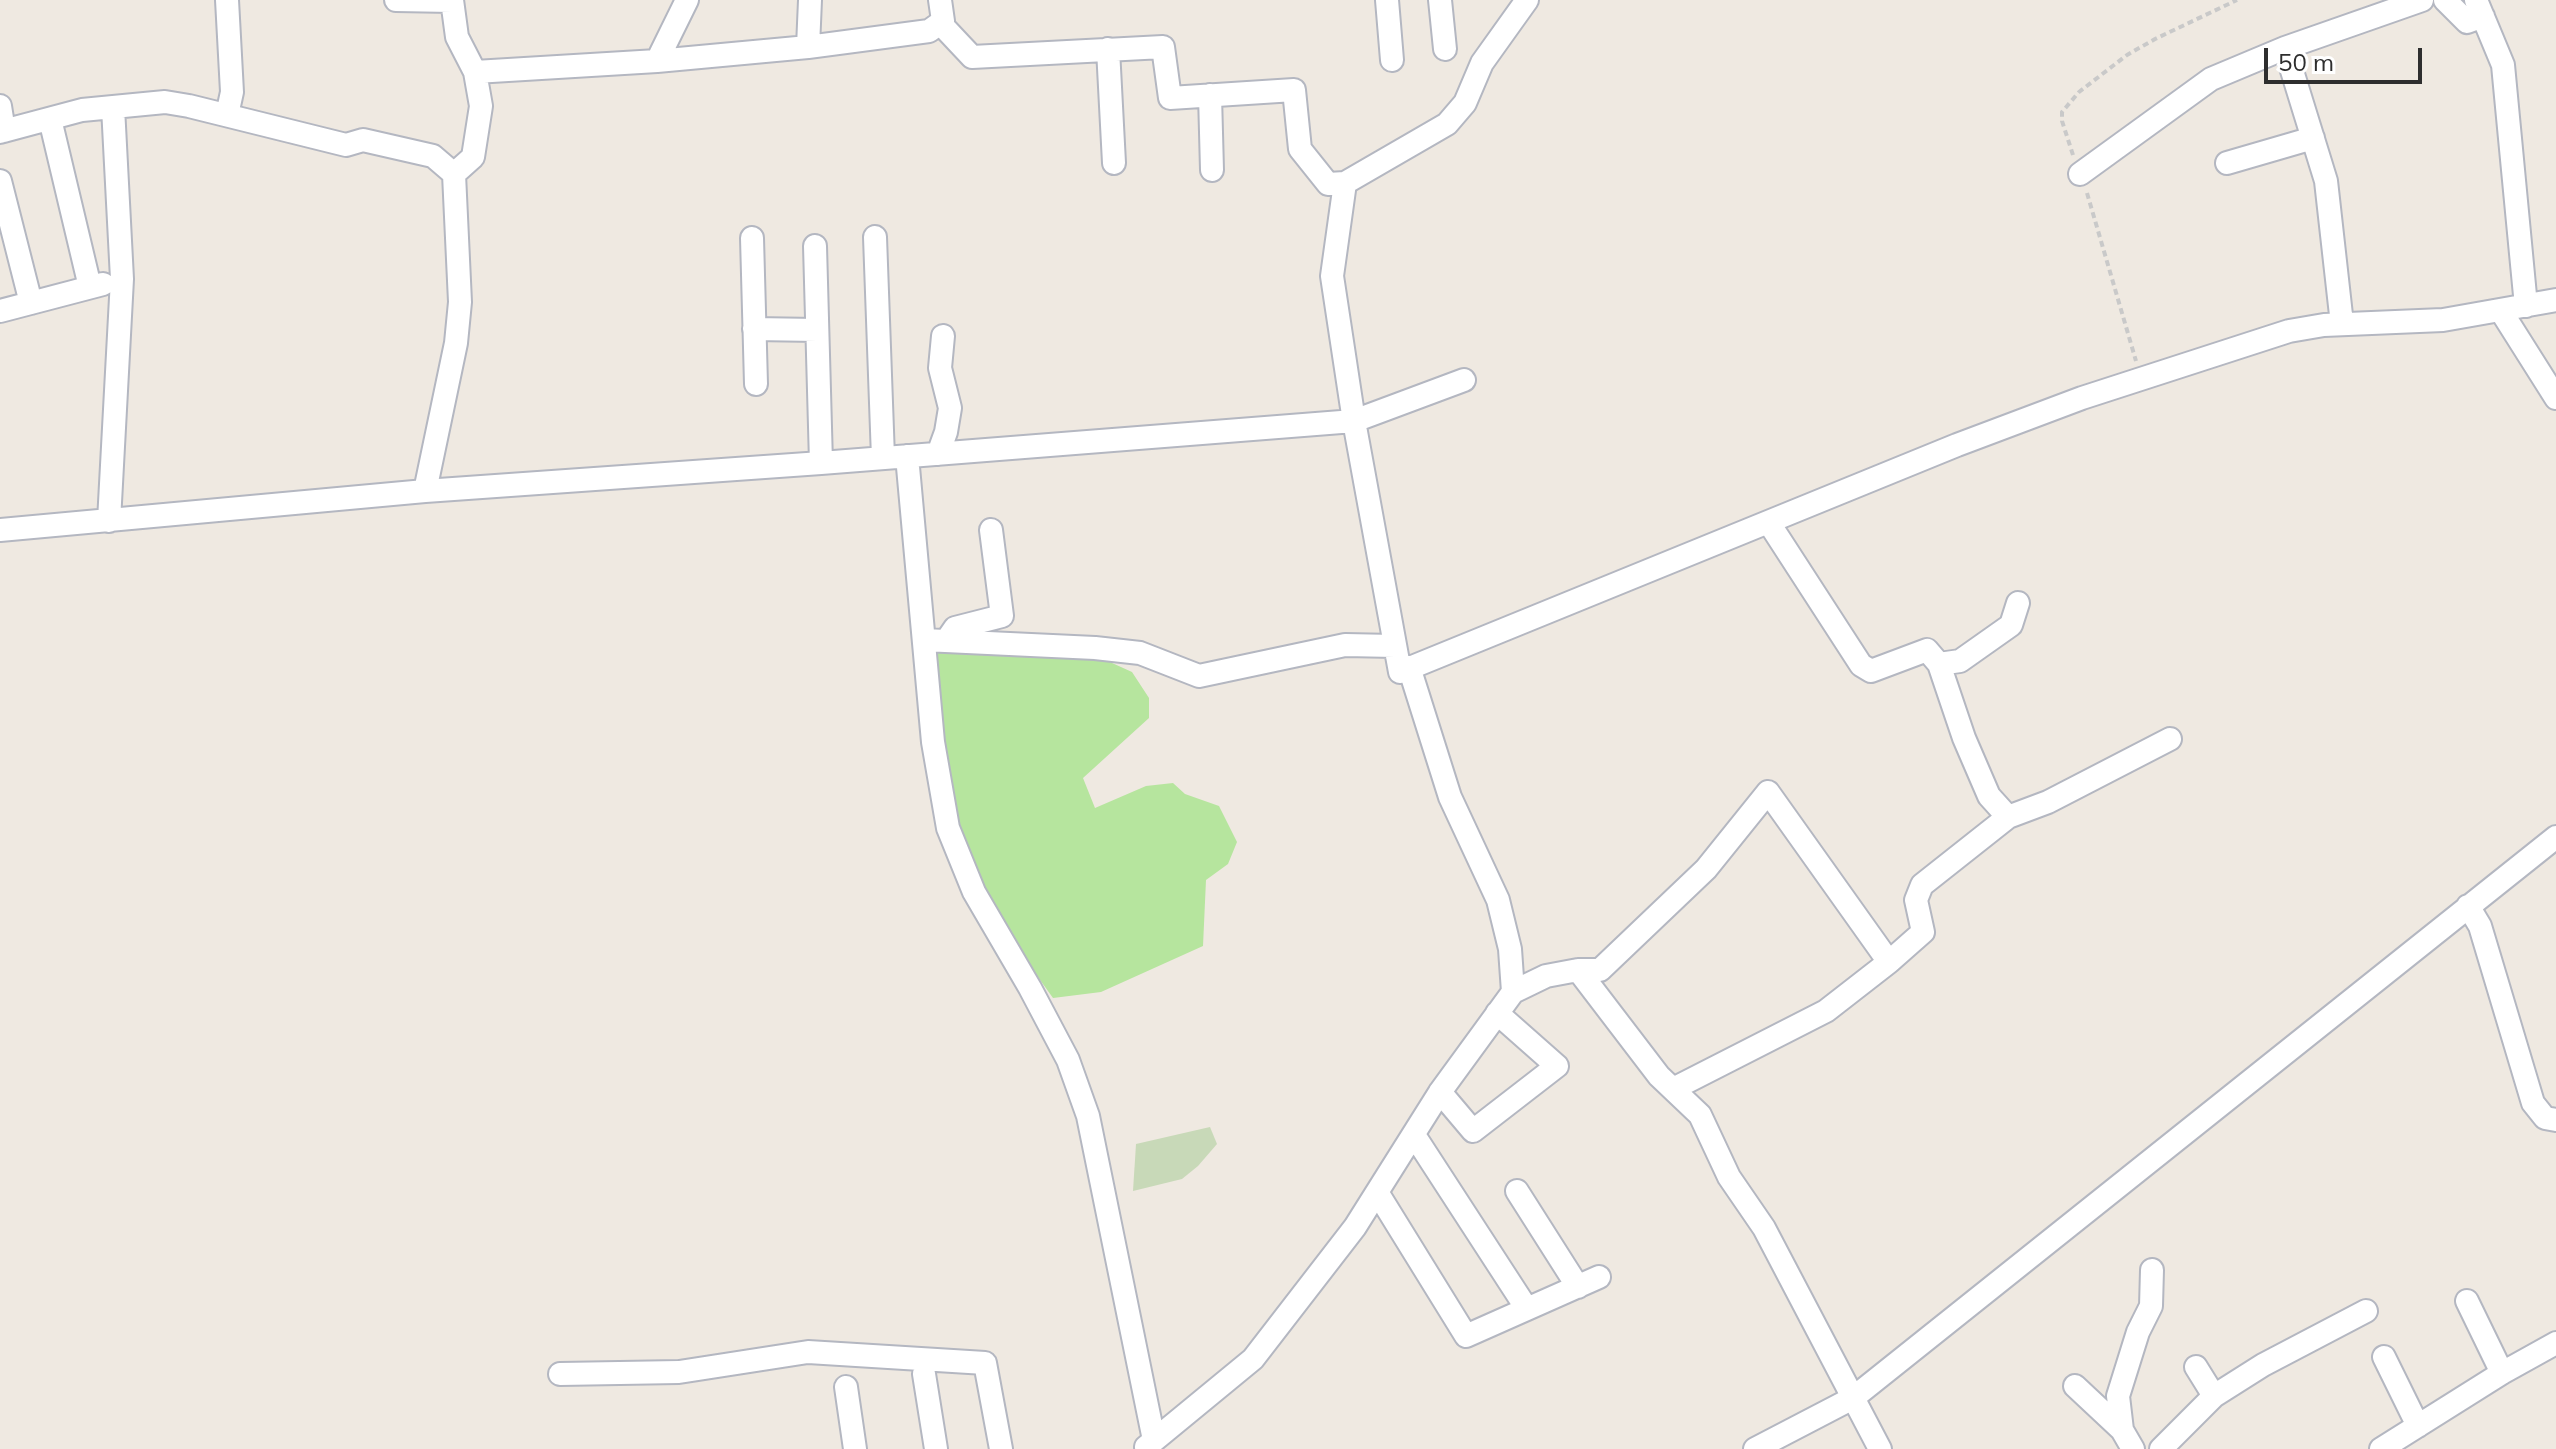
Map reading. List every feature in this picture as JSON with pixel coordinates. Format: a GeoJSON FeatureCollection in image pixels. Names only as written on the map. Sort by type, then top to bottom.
{"type":"FeatureCollection","features":[{"type":"Feature","properties":{"kind":"street"},"geometry":{"type":"LineString","coordinates":[[227,0],[232,92],[227,115]]}},
{"type":"Feature","properties":{"kind":"street"},"geometry":{"type":"LineString","coordinates":[[396,0],[452,1],[457,37],[475,72],[481,106],[473,157],[454,174]]}},
{"type":"Feature","properties":{"kind":"street"},"geometry":{"type":"LineString","coordinates":[[657,61],[687,0]]}},
{"type":"Feature","properties":{"kind":"street"},"geometry":{"type":"LineString","coordinates":[[808,47],[810,0]]}},
{"type":"Feature","properties":{"kind":"street"},"geometry":{"type":"LineString","coordinates":[[475,72],[657,61],[808,47],[929,31],[943,21],[940,0]]}},
{"type":"Feature","properties":{"kind":"street"},"geometry":{"type":"LineString","coordinates":[[1387,0],[1392,60]]}},
{"type":"Feature","properties":{"kind":"street"},"geometry":{"type":"LineString","coordinates":[[1440,0],[1445,49]]}},
{"type":"Feature","properties":{"kind":"street"},"geometry":{"type":"LineString","coordinates":[[940,23],[972,57],[1163,47],[1170,98],[1294,90],[1300,149],[1328,184],[1345,183],[1447,124],[1465,103],[1482,63],[1527,0]]}},
{"type":"Feature","properties":{"kind":"street"},"geometry":{"type":"LineString","coordinates":[[2080,174],[2211,79],[2285,48],[2422,0]]}},
{"type":"Feature","properties":{"kind":"street"},"geometry":{"type":"LineString","coordinates":[[2445,0],[2467,22],[2480,8],[2503,65],[2526,306]]}},
{"type":"Feature","properties":{"kind":"street"},"geometry":{"type":"LineString","coordinates":[[2285,48],[2326,181],[2342,324]]}},
{"type":"Feature","properties":{"kind":"street"},"geometry":{"type":"LineString","coordinates":[[1108,49],[1114,163]]}},
{"type":"Feature","properties":{"kind":"street"},"geometry":{"type":"LineString","coordinates":[[1210,95],[1212,170]]}},
{"type":"Feature","properties":{"kind":"street"},"geometry":{"type":"LineString","coordinates":[[0,106],[2,131],[82,110],[165,102],[346,145],[363,140],[433,156],[454,174],[460,302],[456,343],[425,491]]}},
{"type":"Feature","properties":{"kind":"street"},"geometry":{"type":"LineString","coordinates":[[109,521],[122,279],[113,107]]}},
{"type":"Feature","properties":{"kind":"street"},"geometry":{"type":"LineString","coordinates":[[50,119],[90,287]]}},
{"type":"Feature","properties":{"kind":"street"},"geometry":{"type":"LineString","coordinates":[[2227,163],[2313,138]]}},
{"type":"Feature","properties":{"kind":"street"},"geometry":{"type":"LineString","coordinates":[[0,181],[31,303]]}},
{"type":"Feature","properties":{"kind":"street"},"geometry":{"type":"LineString","coordinates":[[1345,183],[1332,276],[1354,421],[1400,672],[1957,445],[2082,398],[2289,331],[2342,324],[2443,320],[2556,300]]}},
{"type":"Feature","properties":{"kind":"street"},"geometry":{"type":"LineString","coordinates":[[875,237],[883,458]]}},
{"type":"Feature","properties":{"kind":"street"},"geometry":{"type":"LineString","coordinates":[[752,238],[756,384]]}},
{"type":"Feature","properties":{"kind":"street"},"geometry":{"type":"LineString","coordinates":[[815,246],[821,463]]}},
{"type":"Feature","properties":{"kind":"street"},"geometry":{"type":"LineString","coordinates":[[0,311],[122,279]]}},
{"type":"Feature","properties":{"kind":"street"},"geometry":{"type":"LineString","coordinates":[[2501,311],[2556,398]]}},
{"type":"Feature","properties":{"kind":"street"},"geometry":{"type":"LineString","coordinates":[[754,329],[817,330]]}},
{"type":"Feature","properties":{"kind":"street"},"geometry":{"type":"LineString","coordinates":[[938,454],[950,408],[940,368],[943,336]]}},
{"type":"Feature","properties":{"kind":"street"},"geometry":{"type":"LineString","coordinates":[[0,530],[425,491],[1354,421],[1464,380]]}},
{"type":"Feature","properties":{"kind":"street"},"geometry":{"type":"LineString","coordinates":[[907,456],[935,640],[933,742],[948,828],[974,892],[1068,1060],[1088,1116],[1145,1446],[1253,1359],[1355,1227],[1440,1092],[1513,992],[1546,976],[1578,970],[1600,970],[1706,869],[1768,792],[1889,962]]}},
{"type":"Feature","properties":{"kind":"street"},"geometry":{"type":"LineString","coordinates":[[1769,523],[1861,665],[1871,671],[1927,650],[1939,664],[1964,738],[1989,796],[2008,817]]}},
{"type":"Feature","properties":{"kind":"street"},"geometry":{"type":"LineString","coordinates":[[935,640],[955,628],[1002,616],[991,530]]}},
{"type":"Feature","properties":{"kind":"street"},"geometry":{"type":"LineString","coordinates":[[1939,664],[1960,661],[2011,625],[2018,603]]}},
{"type":"Feature","properties":{"kind":"street"},"geometry":{"type":"LineString","coordinates":[[935,640],[1140,653],[1199,676],[1345,645],[1395,646]]}},
{"type":"Feature","properties":{"kind":"street"},"geometry":{"type":"LineString","coordinates":[[1409,667],[1450,797],[1498,900],[1510,949],[1513,992]]}},
{"type":"Feature","properties":{"kind":"street"},"geometry":{"type":"LineString","coordinates":[[1673,1089],[1826,1011],[1889,962],[1923,932],[1916,900],[1922,885],[2008,817],[2048,802],[2170,739]]}},
{"type":"Feature","properties":{"kind":"street"},"geometry":{"type":"LineString","coordinates":[[1755,1449],[1853,1398],[2556,837]]}},
{"type":"Feature","properties":{"kind":"street"},"geometry":{"type":"LineString","coordinates":[[2468,906],[2480,926],[2533,1103],[2545,1118],[2556,1120]]}},
{"type":"Feature","properties":{"kind":"street"},"geometry":{"type":"LineString","coordinates":[[1578,970],[1659,1076],[1700,1115],[1729,1177],[1764,1228],[1880,1449]]}},
{"type":"Feature","properties":{"kind":"street"},"geometry":{"type":"LineString","coordinates":[[1440,1092],[1473,1131],[1557,1066],[1497,1013]]}},
{"type":"Feature","properties":{"kind":"street"},"geometry":{"type":"LineString","coordinates":[[1414,1135],[1527,1309]]}},
{"type":"Feature","properties":{"kind":"street"},"geometry":{"type":"LineString","coordinates":[[1377,1192],[1466,1336],[1588,1282],[1517,1191]]}},
{"type":"Feature","properties":{"kind":"street"},"geometry":{"type":"LineString","coordinates":[[2127,1439],[2118,1396],[2138,1332],[2151,1306],[2152,1270]]}},
{"type":"Feature","properties":{"kind":"street"},"geometry":{"type":"LineString","coordinates":[[2467,1301],[2502,1373]]}},
{"type":"Feature","properties":{"kind":"street"},"geometry":{"type":"LineString","coordinates":[[2161,1449],[2214,1396],[2263,1365],[2366,1311]]}},
{"type":"Feature","properties":{"kind":"street"},"geometry":{"type":"LineString","coordinates":[[2381,1449],[2556,1343]]}},
{"type":"Feature","properties":{"kind":"street"},"geometry":{"type":"LineString","coordinates":[[560,1374],[679,1372],[808,1352],[985,1363],[1001,1449]]}},
{"type":"Feature","properties":{"kind":"street"},"geometry":{"type":"LineString","coordinates":[[2384,1357],[2418,1426]]}},
{"type":"Feature","properties":{"kind":"street"},"geometry":{"type":"LineString","coordinates":[[2196,1367],[2214,1396]]}},
{"type":"Feature","properties":{"kind":"street"},"geometry":{"type":"LineString","coordinates":[[924,1374],[936,1449]]}},
{"type":"Feature","properties":{"kind":"street"},"geometry":{"type":"LineString","coordinates":[[2075,1386],[2127,1439]]}},
{"type":"Feature","properties":{"kind":"street"},"geometry":{"type":"LineString","coordinates":[[846,1387],[855,1449]]}},
{"type":"Feature","properties":{"kind":"green space"},"geometry":{"type":"Polygon","coordinates":[[[936,649],[1101,658],[1132,672],[1149,698],[1149,718],[1083,778],[1095,808],[1146,786],[1173,783],[1185,794],[1219,806],[1237,842],[1228,864],[1206,880],[1203,946],[1101,992],[1053,998],[979,887],[954,820],[941,736],[936,649]]]}},
{"type":"Feature","properties":{"kind":"green space"},"geometry":{"type":"Polygon","coordinates":[[[1210,1127],[1217,1144],[1198,1166],[1182,1179],[1133,1191],[1136,1144],[1210,1127]]]}}]}
